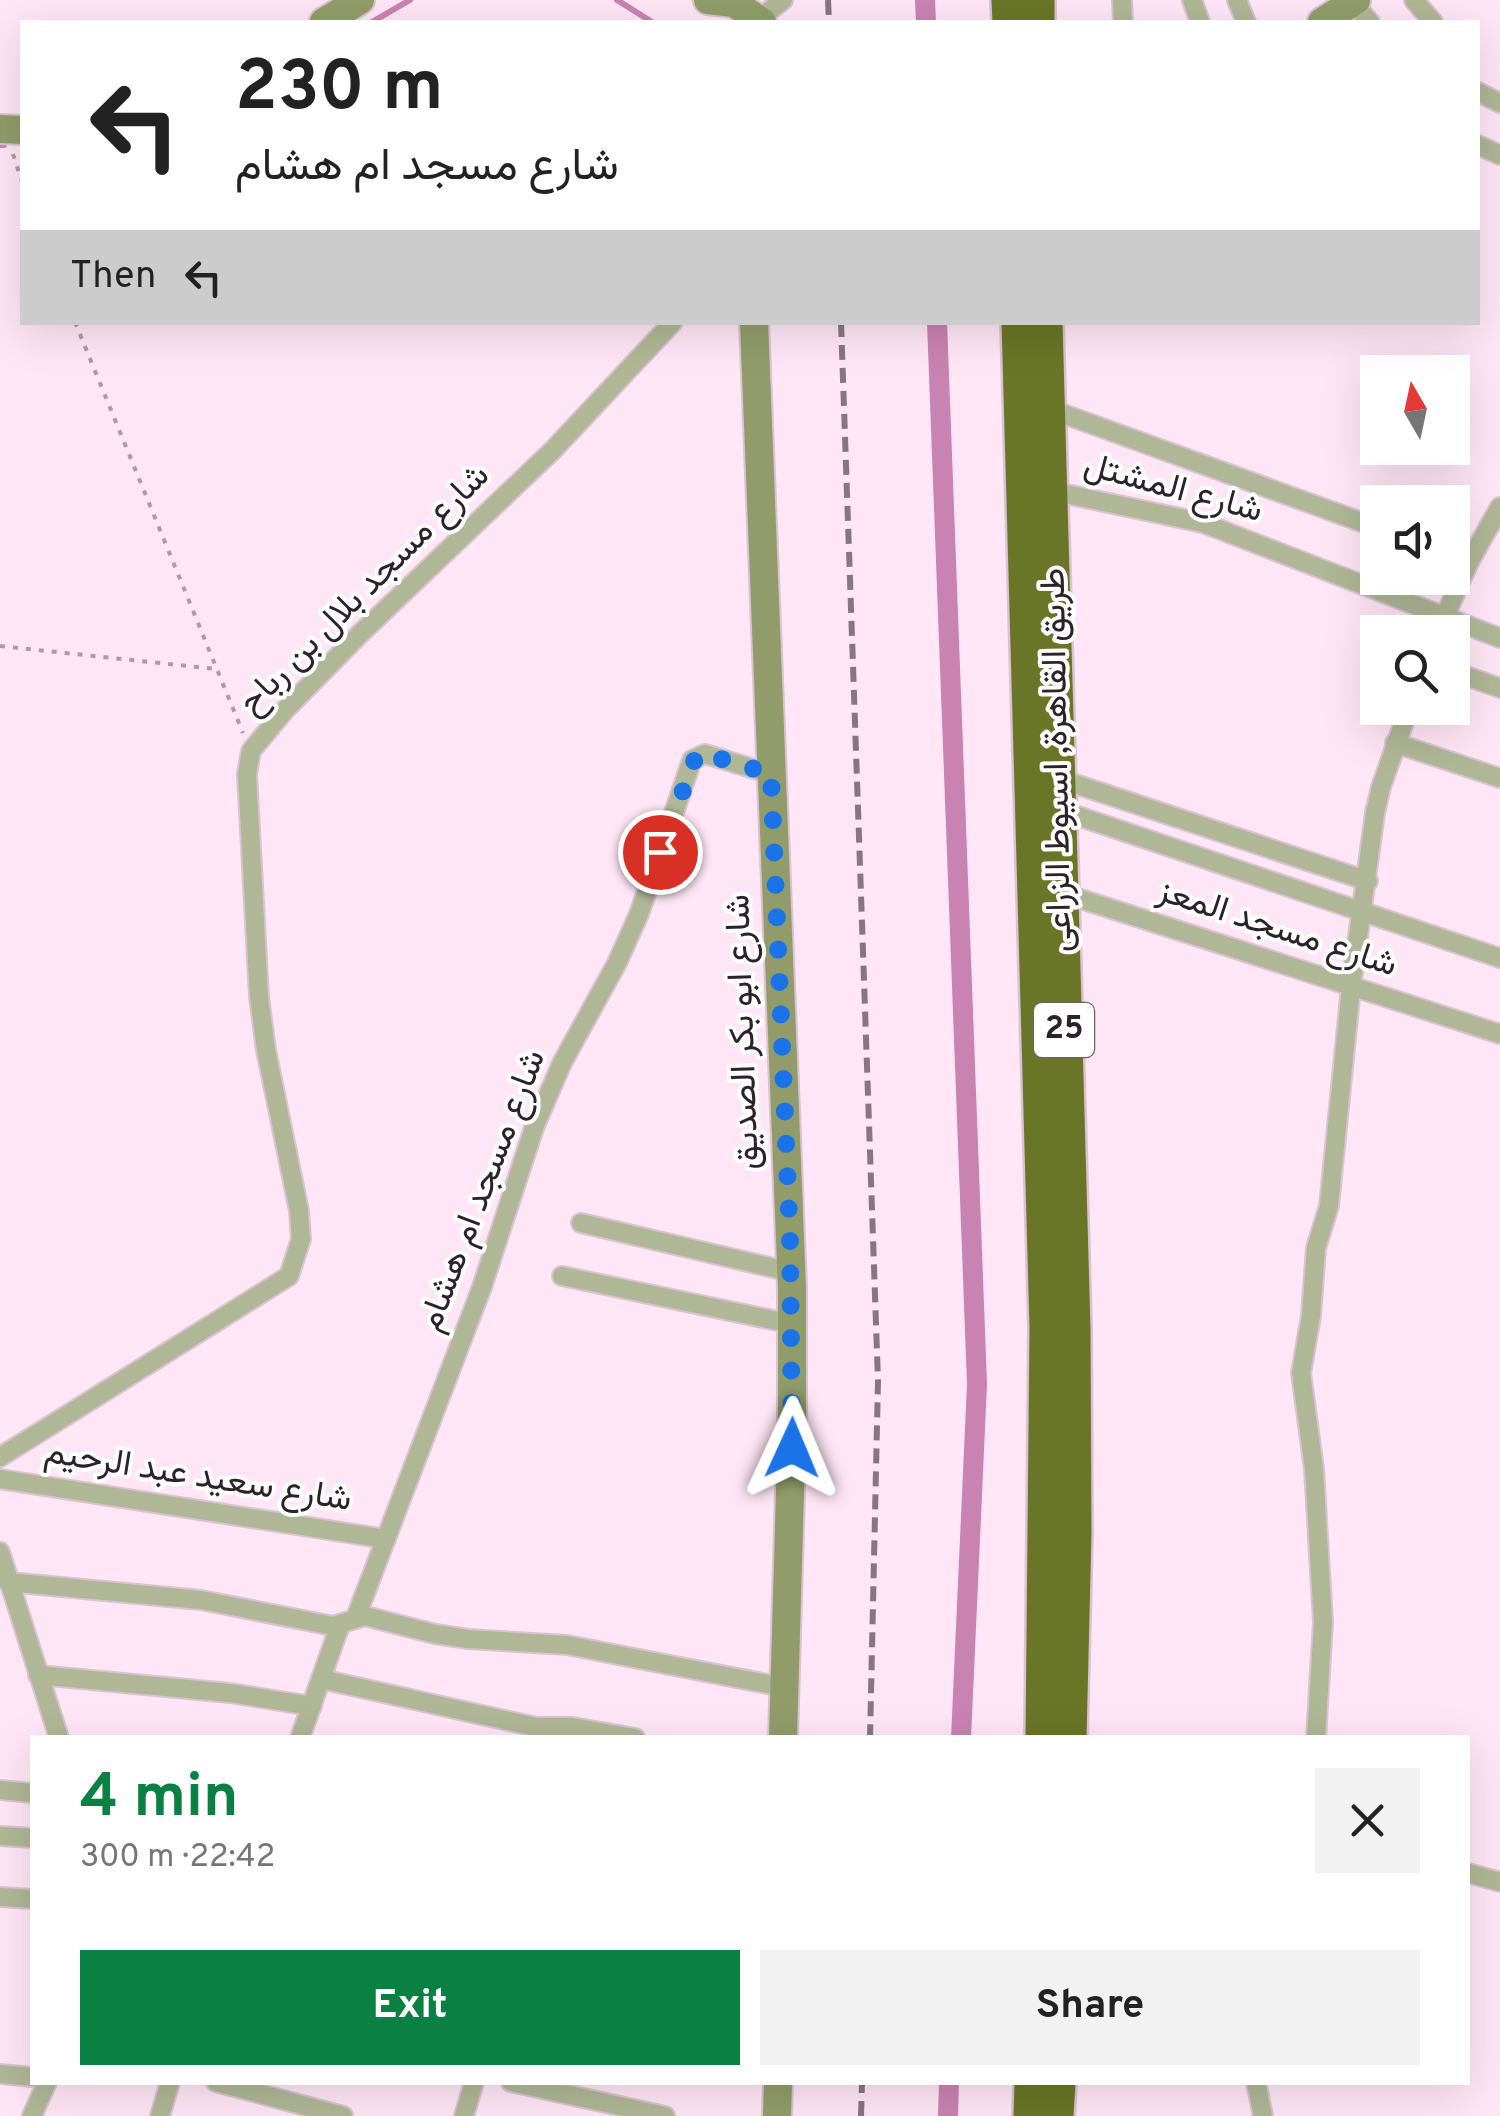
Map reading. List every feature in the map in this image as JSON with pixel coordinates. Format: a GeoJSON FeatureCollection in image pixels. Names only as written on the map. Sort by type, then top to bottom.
{"type":"FeatureCollection","features":[{"type":"Feature","properties":{"kind":"highway","name":"طريق القاهرة, اسيوط الزراعى"},"geometry":{"type":"LineString","coordinates":[[1018,325],[1047,889],[1060,1457],[1058,1699],[1069,1735]]}},
{"type":"Feature","properties":{"kind":"highway","name":"طريق القاهرة, اسيوط الزراعى"},"geometry":{"type":"LineString","coordinates":[[1045,325],[1057,794],[1047,889]]}},
{"type":"Feature","properties":{"kind":"highway","name":"طريق القاهرة, اسيوط الزراعى"},"geometry":{"type":"LineString","coordinates":[[1044,1735],[1058,1699]]}},
{"type":"Feature","properties":{"kind":"highway"},"geometry":{"type":"LineString","coordinates":[[1032,2085],[1032,2116]]}},
{"type":"Feature","properties":{"kind":"highway"},"geometry":{"type":"LineString","coordinates":[[1056,2116],[1058,2085]]}},
{"type":"Feature","properties":{"kind":"street"},"geometry":{"type":"LineString","coordinates":[[706,0],[734,4],[758,20]]}},
{"type":"Feature","properties":{"kind":"street"},"geometry":{"type":"LineString","coordinates":[[761,20],[783,0]]}},
{"type":"Feature","properties":{"kind":"street"},"geometry":{"type":"LineString","coordinates":[[1414,0],[1431,20]]}},
{"type":"Feature","properties":{"kind":"street"},"geometry":{"type":"LineString","coordinates":[[1327,20],[1359,8]]}},
{"type":"Feature","properties":{"kind":"street","name":"شارع مسجد بلال بن رباح"},"geometry":{"type":"LineString","coordinates":[[0,1457],[281,1283],[296,1263],[301,1239],[299,1211],[259,998],[247,774],[251,751],[285,710],[361,633],[553,450],[669,325]]}},
{"type":"Feature","properties":{"kind":"street","name":"شارع ابو بكر الصديق"},"geometry":{"type":"LineString","coordinates":[[754,325],[791,1272],[782,1735]]}},
{"type":"Feature","properties":{"kind":"street"},"geometry":{"type":"LineString","coordinates":[[1047,408],[1360,521]]}},
{"type":"Feature","properties":{"kind":"street","name":"شارع المشتل"},"geometry":{"type":"LineString","coordinates":[[1052,491],[1203,523],[1417,615]]}},
{"type":"Feature","properties":{"kind":"street"},"geometry":{"type":"LineString","coordinates":[[1470,547],[1500,507]]}},
{"type":"Feature","properties":{"kind":"street","name":"شارع المشتل"},"geometry":{"type":"LineString","coordinates":[[1470,632],[1500,638]]}},
{"type":"Feature","properties":{"kind":"street"},"geometry":{"type":"LineString","coordinates":[[1470,678],[1500,688]]}},
{"type":"Feature","properties":{"kind":"street"},"geometry":{"type":"LineString","coordinates":[[1316,1735],[1323,1622],[1314,1469],[1301,1373],[1311,1316],[1316,1248],[1329,1206],[1351,987],[1378,800],[1402,725]]}},
{"type":"Feature","properties":{"kind":"street"},"geometry":{"type":"LineString","coordinates":[[1395,743],[1500,778]]}},
{"type":"Feature","properties":{"kind":"street","name":"شارع مسجد ام هشام"},"geometry":{"type":"LineString","coordinates":[[301,1735],[321,1679],[386,1539],[482,1286],[539,1115],[639,914],[692,760],[705,754],[771,774]]}},
{"type":"Feature","properties":{"kind":"street"},"geometry":{"type":"LineString","coordinates":[[1057,794],[1368,881]]}},
{"type":"Feature","properties":{"kind":"street"},"geometry":{"type":"LineString","coordinates":[[1057,794],[1363,912],[1500,958]]}},
{"type":"Feature","properties":{"kind":"street","name":"شارع مسجد المعز"},"geometry":{"type":"LineString","coordinates":[[1047,889],[1500,1034]]}},
{"type":"Feature","properties":{"kind":"street"},"geometry":{"type":"LineString","coordinates":[[580,1224],[791,1272]]}},
{"type":"Feature","properties":{"kind":"street"},"geometry":{"type":"LineString","coordinates":[[562,1276],[792,1324]]}},
{"type":"Feature","properties":{"kind":"street","name":"شارع سعيد عبد الرحيم"},"geometry":{"type":"LineString","coordinates":[[0,1479],[386,1539]]}},
{"type":"Feature","properties":{"kind":"street"},"geometry":{"type":"LineString","coordinates":[[0,1552],[59,1735]]}},
{"type":"Feature","properties":{"kind":"street"},"geometry":{"type":"LineString","coordinates":[[8,1582],[201,1600],[326,1625],[374,1618],[468,1640],[567,1645],[783,1687]]}},
{"type":"Feature","properties":{"kind":"street"},"geometry":{"type":"LineString","coordinates":[[38,1675],[230,1693],[312,1706]]}},
{"type":"Feature","properties":{"kind":"street"},"geometry":{"type":"LineString","coordinates":[[321,1679],[536,1727],[572,1727],[618,1735]]}},
{"type":"Feature","properties":{"kind":"street"},"geometry":{"type":"LineString","coordinates":[[487,1735],[491,1718]]}},
{"type":"Feature","properties":{"kind":"street"},"geometry":{"type":"LineString","coordinates":[[0,1790],[30,1793]]}},
{"type":"Feature","properties":{"kind":"street"},"geometry":{"type":"LineString","coordinates":[[0,1836],[30,1838]]}},
{"type":"Feature","properties":{"kind":"street"},"geometry":{"type":"LineString","coordinates":[[1470,1873],[1500,1882]]}},
{"type":"Feature","properties":{"kind":"street"},"geometry":{"type":"LineString","coordinates":[[0,1896],[30,1899]]}},
{"type":"Feature","properties":{"kind":"street"},"geometry":{"type":"LineString","coordinates":[[0,2074],[30,2077]]}},
{"type":"Feature","properties":{"kind":"street"},"geometry":{"type":"LineString","coordinates":[[32,2116],[46,2085]]}},
{"type":"Feature","properties":{"kind":"street"},"geometry":{"type":"LineString","coordinates":[[160,2116],[169,2085]]}},
{"type":"Feature","properties":{"kind":"street"},"geometry":{"type":"LineString","coordinates":[[227,2085],[343,2116]]}},
{"type":"Feature","properties":{"kind":"street"},"geometry":{"type":"LineString","coordinates":[[464,2116],[473,2085]]}},
{"type":"Feature","properties":{"kind":"street"},"geometry":{"type":"LineString","coordinates":[[526,2085],[665,2116]]}},
{"type":"Feature","properties":{"kind":"street"},"geometry":{"type":"LineString","coordinates":[[778,2085],[778,2116]]}},
{"type":"Feature","properties":{"kind":"street"},"geometry":{"type":"LineString","coordinates":[[1257,2085],[1262,2116]]}},
{"type":"Feature","properties":{"kind":"path"},"geometry":{"type":"LineString","coordinates":[[9,129],[20,174]]}},
{"type":"Feature","properties":{"kind":"path"},"geometry":{"type":"LineString","coordinates":[[76,325],[251,751]]}},
{"type":"Feature","properties":{"kind":"path"},"geometry":{"type":"LineString","coordinates":[[0,646],[216,668]]}},
{"type":"Feature","properties":{"kind":"waterway"},"geometry":{"type":"LineString","coordinates":[[375,20],[410,0]]}},
{"type":"Feature","properties":{"kind":"waterway"},"geometry":{"type":"LineString","coordinates":[[617,0],[649,20]]}},
{"type":"Feature","properties":{"kind":"waterway"},"geometry":{"type":"LineString","coordinates":[[925,0],[926,20]]}},
{"type":"Feature","properties":{"kind":"waterway"},"geometry":{"type":"LineString","coordinates":[[937,325],[977,1384],[961,1735]]}},
{"type":"Feature","properties":{"kind":"waterway"},"geometry":{"type":"LineString","coordinates":[[948,2116],[949,2085]]}},
{"type":"Feature","properties":{"kind":"railway"},"geometry":{"type":"LineString","coordinates":[[828,0],[829,20]]}},
{"type":"Feature","properties":{"kind":"railway"},"geometry":{"type":"LineString","coordinates":[[841,325],[878,1381],[870,1735]]}},
{"type":"Feature","properties":{"kind":"railway"},"geometry":{"type":"LineString","coordinates":[[861,2116],[862,2085]]}},
{"type":"Feature","properties":{"kind":"route"},"geometry":{"type":"LineString","coordinates":[[660,852],[696,756],[705,754],[771,774],[790,1239],[792,1448]]}}]}
